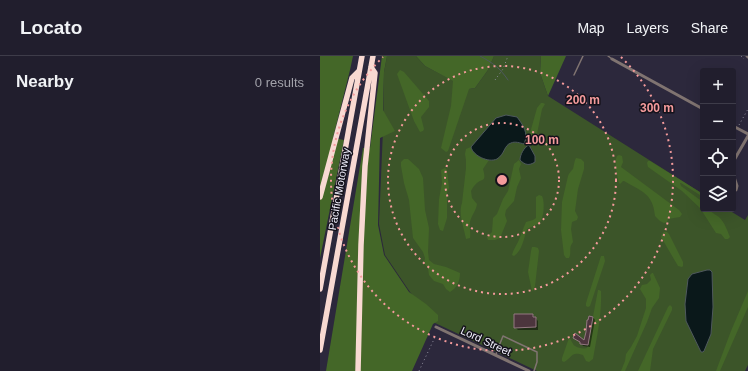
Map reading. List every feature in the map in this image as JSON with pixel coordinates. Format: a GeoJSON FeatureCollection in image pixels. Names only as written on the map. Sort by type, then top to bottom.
{"type":"FeatureCollection","features":[{"type":"Feature","properties":{"kind":"highway","name":"Pacific Motorway"},"geometry":{"type":"LineString","coordinates":[[320,289],[362,56]]}},
{"type":"Feature","properties":{"kind":"highway","name":"Pacific Motorway"},"geometry":{"type":"LineString","coordinates":[[320,350],[374,56]]}},
{"type":"Feature","properties":{"kind":"highway"},"geometry":{"type":"LineString","coordinates":[[359,371],[361,245],[365,166],[375,73],[371,67]]}},
{"type":"Feature","properties":{"kind":"highway"},"geometry":{"type":"LineString","coordinates":[[320,197],[352,78],[360,71]]}},
{"type":"Feature","properties":{"kind":"street"},"geometry":{"type":"LineString","coordinates":[[612,59],[700,107]]}},
{"type":"Feature","properties":{"kind":"street"},"geometry":{"type":"LineString","coordinates":[[736,128],[748,135],[736,157]]}},
{"type":"Feature","properties":{"kind":"street"},"geometry":{"type":"LineString","coordinates":[[736,183],[736,190]]}},
{"type":"Feature","properties":{"kind":"street","name":"Lord Street"},"geometry":{"type":"LineString","coordinates":[[436,327],[529,371]]}},
{"type":"Feature","properties":{"kind":"lane"},"geometry":{"type":"LineString","coordinates":[[574,75],[583,56]]}},
{"type":"Feature","properties":{"kind":"lane"},"geometry":{"type":"LineString","coordinates":[[608,56],[612,59]]}},
{"type":"Feature","properties":{"kind":"lane"},"geometry":{"type":"LineString","coordinates":[[496,356],[503,336],[537,352],[537,362],[534,371]]}},
{"type":"Feature","properties":{"kind":"path"},"geometry":{"type":"LineString","coordinates":[[495,80],[503,69],[508,56]]}},
{"type":"Feature","properties":{"kind":"path"},"geometry":{"type":"LineString","coordinates":[[739,124],[748,108]]}},
{"type":"Feature","properties":{"kind":"path"},"geometry":{"type":"LineString","coordinates":[[418,371],[436,335]]}},
{"type":"Feature","properties":{"kind":"green space"},"geometry":{"type":"Polygon","coordinates":[[[320,56],[353,56],[333,138],[344,140],[320,258],[320,56]]]}},
{"type":"Feature","properties":{"kind":"green space"},"geometry":{"type":"Polygon","coordinates":[[[382,56],[387,56],[384,72],[383,110],[395,131],[380,138],[378,225],[384,255],[409,292],[438,315],[438,321],[433,324],[412,371],[326,371],[363,148],[370,148],[382,56]]]}},
{"type":"Feature","properties":{"kind":"green space"},"geometry":{"type":"Polygon","coordinates":[[[387,56],[416,56],[425,66],[469,89],[475,88],[488,70],[494,56],[541,56],[540,73],[548,96],[700,192],[700,212],[732,212],[745,220],[748,215],[748,365],[745,371],[537,371],[433,322],[410,292],[385,255],[379,224],[384,72],[387,56]]]}},
{"type":"Feature","properties":{"kind":"green space"},"geometry":{"type":"Polygon","coordinates":[[[416,56],[494,56],[488,70],[475,88],[469,89],[448,151],[446,152],[441,148],[451,106],[453,81],[425,66],[416,56]]]}},
{"type":"Feature","properties":{"kind":"green space"},"geometry":{"type":"Polygon","coordinates":[[[541,56],[566,56],[548,96],[540,73],[541,56]]]}},
{"type":"Feature","properties":{"kind":"green space"},"geometry":{"type":"Polygon","coordinates":[[[400,70],[404,72],[429,101],[429,107],[421,117],[424,129],[423,131],[420,132],[414,121],[397,74],[400,70]]]}},
{"type":"Feature","properties":{"kind":"green space"},"geometry":{"type":"Polygon","coordinates":[[[541,103],[545,104],[542,109],[537,134],[536,136],[531,136],[530,133],[537,108],[541,103]]]}},
{"type":"Feature","properties":{"kind":"green space"},"geometry":{"type":"Polygon","coordinates":[[[471,147],[476,154],[489,160],[483,169],[484,179],[475,185],[471,191],[472,198],[477,204],[470,222],[470,238],[466,239],[461,212],[466,168],[465,154],[466,149],[471,147]]]}},
{"type":"Feature","properties":{"kind":"green space"},"geometry":{"type":"Polygon","coordinates":[[[617,156],[622,156],[623,162],[621,167],[679,210],[682,214],[680,217],[668,219],[667,222],[664,223],[660,221],[655,216],[654,208],[649,197],[641,190],[624,181],[620,184],[619,183],[616,162],[617,156]]]}},
{"type":"Feature","properties":{"kind":"green space"},"geometry":{"type":"Polygon","coordinates":[[[576,158],[581,159],[584,162],[584,169],[578,189],[575,211],[578,217],[577,220],[572,222],[571,229],[573,242],[569,258],[566,258],[564,255],[561,230],[562,202],[568,176],[573,169],[576,158]]]}},
{"type":"Feature","properties":{"kind":"green space"},"geometry":{"type":"Polygon","coordinates":[[[404,159],[408,159],[419,169],[423,178],[425,210],[429,228],[429,260],[434,264],[460,273],[458,284],[450,292],[443,284],[434,281],[429,275],[428,268],[424,263],[425,258],[423,252],[413,238],[409,200],[401,166],[401,162],[404,159]]]}},
{"type":"Feature","properties":{"kind":"green space"},"geometry":{"type":"Polygon","coordinates":[[[519,160],[521,164],[519,169],[521,178],[517,187],[514,201],[506,210],[505,215],[507,221],[500,238],[488,240],[487,237],[492,232],[493,218],[497,214],[508,191],[514,164],[519,160]]]}},
{"type":"Feature","properties":{"kind":"green space"},"geometry":{"type":"Polygon","coordinates":[[[650,161],[700,192],[700,195],[680,183],[681,186],[700,200],[700,208],[682,191],[648,167],[647,163],[650,161]]]}},
{"type":"Feature","properties":{"kind":"green space"},"geometry":{"type":"Polygon","coordinates":[[[445,168],[447,170],[449,188],[447,192],[447,218],[443,231],[440,230],[438,224],[439,199],[442,183],[441,170],[445,168]]]}},
{"type":"Feature","properties":{"kind":"green space"},"geometry":{"type":"Polygon","coordinates":[[[539,195],[542,196],[544,202],[544,210],[541,221],[527,229],[521,248],[514,256],[512,255],[513,251],[526,222],[536,218],[536,197],[539,195]]]}},
{"type":"Feature","properties":{"kind":"green space"},"geometry":{"type":"Polygon","coordinates":[[[703,212],[712,212],[719,217],[730,237],[725,239],[721,234],[716,233],[703,212]]]}},
{"type":"Feature","properties":{"kind":"green space"},"geometry":{"type":"Polygon","coordinates":[[[664,232],[669,234],[683,262],[682,267],[678,266],[661,237],[664,232]]]}},
{"type":"Feature","properties":{"kind":"green space"},"geometry":{"type":"Polygon","coordinates":[[[532,247],[538,248],[539,251],[535,286],[532,291],[528,272],[532,247]]]}},
{"type":"Feature","properties":{"kind":"green space"},"geometry":{"type":"Polygon","coordinates":[[[601,256],[604,256],[605,261],[590,306],[588,307],[586,306],[586,303],[601,256]]]}},
{"type":"Feature","properties":{"kind":"green space"},"geometry":{"type":"Polygon","coordinates":[[[652,273],[660,288],[659,298],[652,308],[625,371],[621,371],[626,354],[637,336],[646,308],[646,299],[640,289],[642,285],[647,284],[651,280],[650,275],[652,273]]]}},
{"type":"Feature","properties":{"kind":"green space"},"geometry":{"type":"Polygon","coordinates":[[[598,290],[601,291],[601,308],[593,359],[589,362],[586,361],[583,355],[574,354],[564,362],[562,361],[562,358],[569,338],[576,347],[587,348],[598,290]]]}},
{"type":"Feature","properties":{"kind":"green space"},"geometry":{"type":"Polygon","coordinates":[[[748,291],[748,307],[720,371],[716,371],[731,331],[748,291]]]}},
{"type":"Feature","properties":{"kind":"green space"},"geometry":{"type":"Polygon","coordinates":[[[670,305],[672,310],[653,349],[650,371],[638,371],[668,307],[670,305]]]}},
{"type":"Feature","properties":{"kind":"shaded area"},"geometry":{"type":"Polygon","coordinates":[[[506,115],[517,117],[525,129],[526,136],[524,144],[514,142],[509,144],[502,155],[494,160],[478,156],[471,147],[496,118],[506,115]]]}},
{"type":"Feature","properties":{"kind":"shaded area"},"geometry":{"type":"Polygon","coordinates":[[[529,145],[535,156],[535,162],[525,164],[520,160],[520,158],[524,149],[529,145]]]}},
{"type":"Feature","properties":{"kind":"shaded area"},"geometry":{"type":"Polygon","coordinates":[[[707,270],[712,272],[713,307],[711,334],[704,351],[701,352],[686,321],[685,304],[688,279],[692,274],[707,270]]]}},
{"type":"Feature","properties":{"kind":"building"},"geometry":{"type":"Polygon","coordinates":[[[514,314],[533,314],[533,317],[536,317],[536,327],[514,328],[514,314]]]}},
{"type":"Feature","properties":{"kind":"building"},"geometry":{"type":"Polygon","coordinates":[[[589,316],[593,317],[588,345],[580,344],[580,342],[573,338],[575,333],[584,340],[589,316]]]}},
{"type":"Feature","properties":{"kind":"waterway"},"geometry":{"type":"LineString","coordinates":[[480,56],[496,66],[508,80]]}}]}
